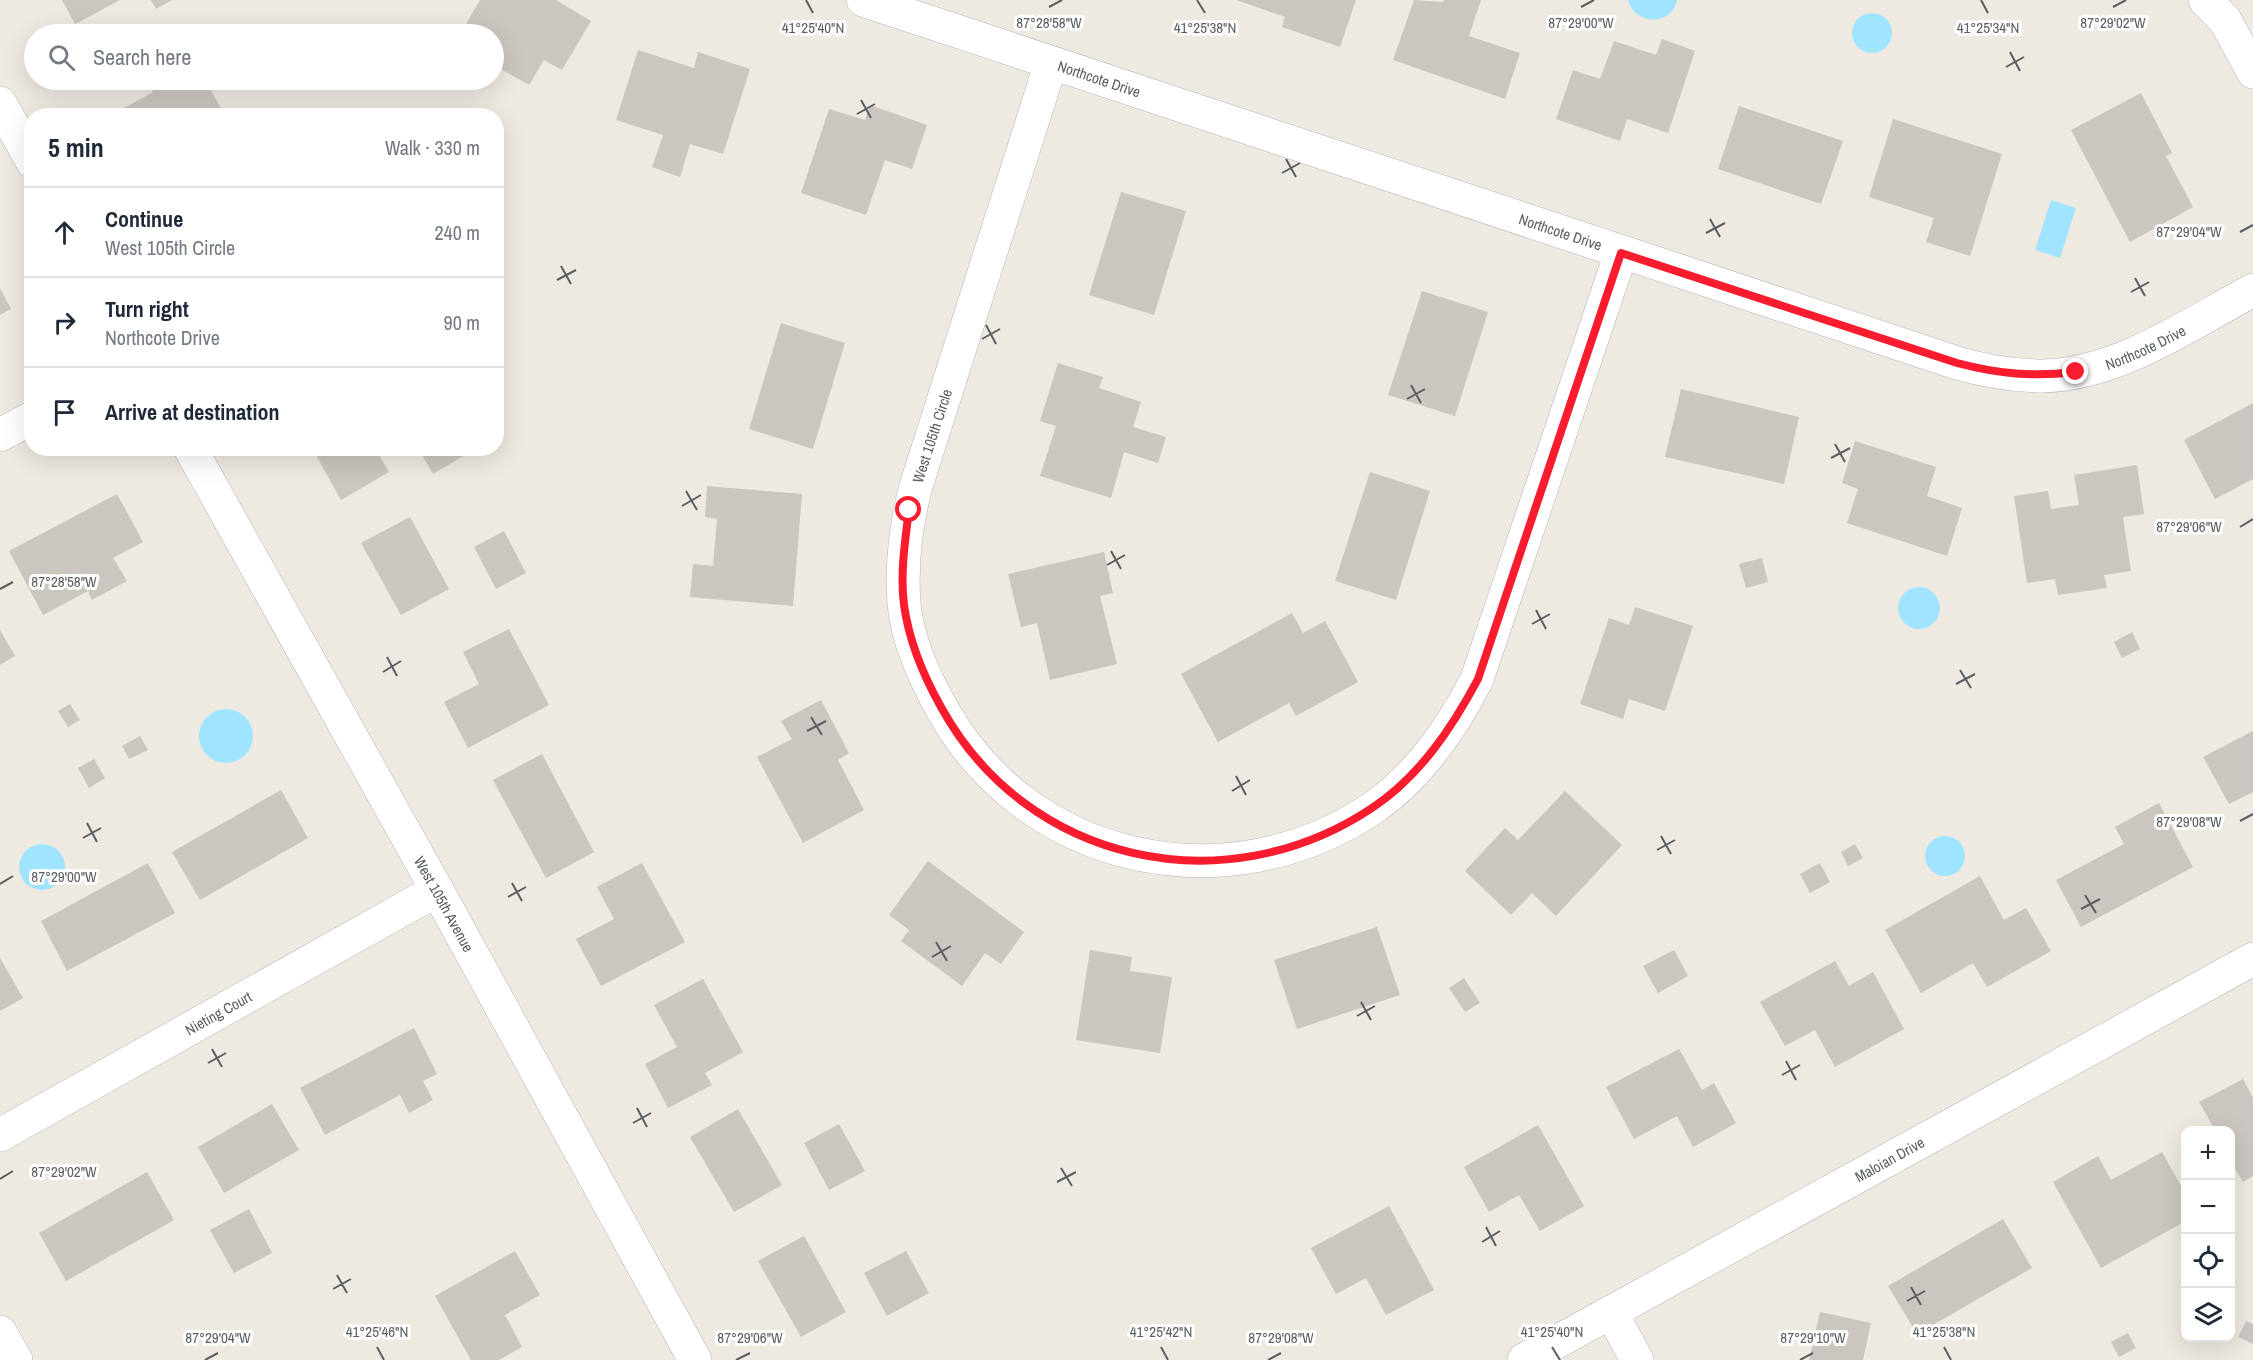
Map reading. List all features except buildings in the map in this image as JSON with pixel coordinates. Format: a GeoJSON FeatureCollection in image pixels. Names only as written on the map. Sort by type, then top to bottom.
{"type":"FeatureCollection","features":[{"type":"Feature","properties":{"kind":"street","name":"Northcote Drive"},"geometry":{"type":"LineString","coordinates":[[863,0],[1621,253],[1987,371],[2045,376],[2076,372],[2113,362],[2144,349],[2253,290]]}},
{"type":"Feature","properties":{"kind":"street"},"geometry":{"type":"LineString","coordinates":[[2205,0],[2225,20],[2253,72]]}},
{"type":"Feature","properties":{"kind":"street","name":"West 105th Circle"},"geometry":{"type":"LineString","coordinates":[[1051,63],[916,486],[905,540],[904,604],[910,636],[920,664],[952,726],[969,751],[991,776],[1038,813],[1069,831],[1098,843],[1123,851],[1185,862],[1249,858],[1279,851],[1342,826],[1374,807],[1425,759],[1446,733],[1478,679],[1621,253]]}},
{"type":"Feature","properties":{"kind":"street"},"geometry":{"type":"LineString","coordinates":[[0,103],[24,146]]}},
{"type":"Feature","properties":{"kind":"street"},"geometry":{"type":"LineString","coordinates":[[0,435],[24,422]]}},
{"type":"Feature","properties":{"kind":"street","name":"West 105th Avenue"},"geometry":{"type":"LineString","coordinates":[[194,456],[437,890],[695,1360]]}},
{"type":"Feature","properties":{"kind":"street","name":"Nieting Court"},"geometry":{"type":"LineString","coordinates":[[0,1135],[437,890]]}},
{"type":"Feature","properties":{"kind":"street","name":"Maloian Drive"},"geometry":{"type":"LineString","coordinates":[[1524,1360],[2253,958]]}},
{"type":"Feature","properties":{"kind":"street"},"geometry":{"type":"LineString","coordinates":[[1611,1312],[1637,1360]]}},
{"type":"Feature","properties":{"kind":"street"},"geometry":{"type":"LineString","coordinates":[[0,1332],[16,1360]]}},
{"type":"Feature","properties":{"kind":"water"},"geometry":{"type":"Polygon","coordinates":[[[1628,0],[1677,0],[1674,9],[1668,15],[1653,20],[1637,14],[1628,0]]]}},
{"type":"Feature","properties":{"kind":"water"},"geometry":{"type":"Polygon","coordinates":[[[1872,13],[1880,14],[1886,19],[1891,25],[1891,41],[1886,47],[1880,52],[1872,53],[1864,52],[1858,47],[1853,41],[1852,33],[1853,25],[1858,19],[1864,14],[1872,13]]]}},
{"type":"Feature","properties":{"kind":"water"},"geometry":{"type":"Polygon","coordinates":[[[2051,200],[2076,208],[2060,258],[2035,250],[2051,200]]]}},
{"type":"Feature","properties":{"kind":"water"},"geometry":{"type":"Polygon","coordinates":[[[1919,587],[1934,593],[1940,608],[1934,623],[1919,629],[1904,623],[1898,608],[1904,593],[1919,587]]]}},
{"type":"Feature","properties":{"kind":"water"},"geometry":{"type":"Polygon","coordinates":[[[221,709],[231,709],[241,713],[249,721],[253,736],[249,751],[241,759],[231,763],[221,763],[211,759],[203,751],[199,741],[199,731],[203,721],[211,713],[221,709]]]}},
{"type":"Feature","properties":{"kind":"water"},"geometry":{"type":"Polygon","coordinates":[[[1945,836],[1953,837],[1959,842],[1964,848],[1964,864],[1959,870],[1953,875],[1945,876],[1937,875],[1931,870],[1926,864],[1925,856],[1926,848],[1931,842],[1937,837],[1945,836]]]}},
{"type":"Feature","properties":{"kind":"water"},"geometry":{"type":"Polygon","coordinates":[[[42,844],[58,851],[65,867],[58,883],[42,890],[26,883],[19,867],[26,851],[42,844]]]}},
{"type":"Feature","properties":{"kind":"route"},"geometry":{"type":"LineString","coordinates":[[909,510],[903,571],[904,604],[910,636],[920,664],[952,726],[969,751],[991,776],[1038,813],[1069,831],[1123,851],[1185,862],[1249,858],[1309,841],[1342,826],[1374,807],[1425,759],[1463,707],[1478,679],[1621,253],[1987,371],[2045,376],[2076,372]]}}]}
